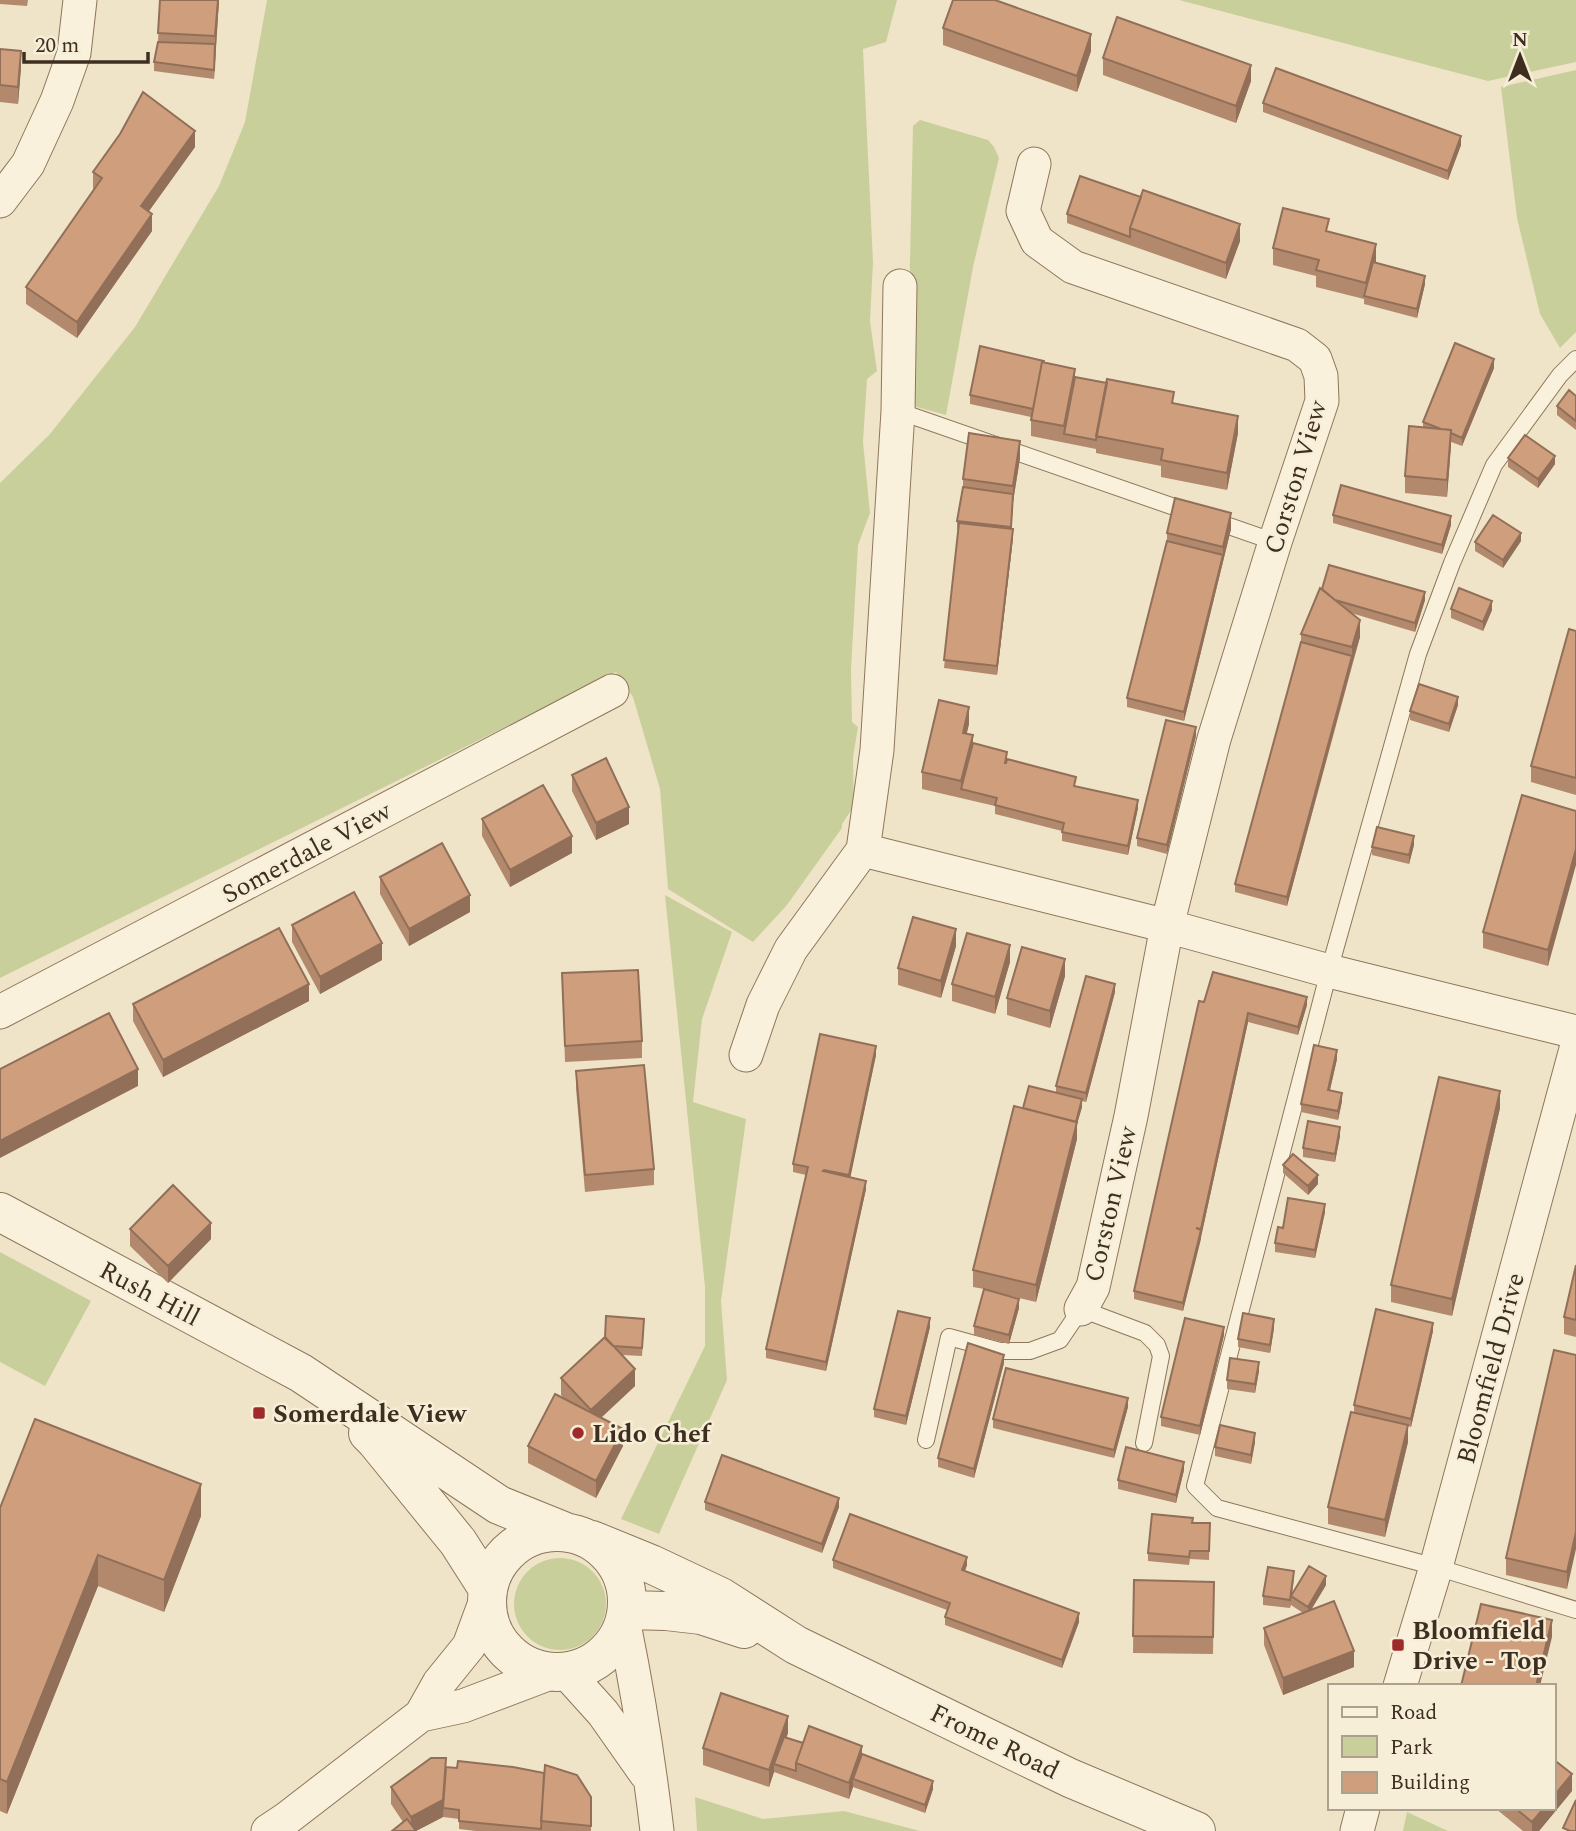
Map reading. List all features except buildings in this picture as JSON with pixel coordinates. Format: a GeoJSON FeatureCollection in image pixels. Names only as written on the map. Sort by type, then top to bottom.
{"type":"FeatureCollection","features":[{"type":"Feature","properties":{"kind":"street"},"geometry":{"type":"LineString","coordinates":[[0,201],[28,164],[57,102],[74,53],[80,0]]}},
{"type":"Feature","properties":{"kind":"street","name":"Corston View"},"geometry":{"type":"LineString","coordinates":[[1034,164],[1023,211],[1037,241],[1073,267],[1297,345],[1315,359],[1321,376],[1322,401],[1214,738],[1167,926],[1131,1116],[1093,1287],[1081,1309]]}},
{"type":"Feature","properties":{"kind":"street"},"geometry":{"type":"LineString","coordinates":[[746,1055],[763,1005],[791,949],[863,850],[877,750],[898,411],[900,286]]}},
{"type":"Feature","properties":{"kind":"street","name":"Somerdale View"},"geometry":{"type":"LineString","coordinates":[[0,1012],[612,691]]}},
{"type":"Feature","properties":{"kind":"street"},"geometry":{"type":"LineString","coordinates":[[863,850],[1576,1032]]}},
{"type":"Feature","properties":{"kind":"street","name":"Bloomfield Drive"},"geometry":{"type":"LineString","coordinates":[[1401,1684],[1436,1567],[1576,1049]]}},
{"type":"Feature","properties":{"kind":"street","name":"Rush Hill"},"geometry":{"type":"LineString","coordinates":[[0,1212],[301,1373],[499,1505],[579,1536]]}},
{"type":"Feature","properties":{"kind":"street","name":"Rush Hill"},"geometry":{"type":"LineString","coordinates":[[301,1373],[375,1440],[458,1542],[488,1593]]}},
{"type":"Feature","properties":{"kind":"street"},"geometry":{"type":"LineString","coordinates":[[268,1831],[421,1715],[439,1683],[469,1646],[495,1570],[508,1552],[525,1540],[545,1533],[579,1536],[609,1553],[620,1570],[627,1590],[626,1617],[657,1831]]}},
{"type":"Feature","properties":{"kind":"street","name":"Frome Road"},"geometry":{"type":"LineString","coordinates":[[579,1536],[651,1564],[721,1597],[796,1644],[1070,1778],[1196,1831]]}},
{"type":"Feature","properties":{"kind":"street"},"geometry":{"type":"LineString","coordinates":[[488,1593],[489,1619],[498,1640],[512,1656],[532,1667],[560,1672],[603,1713],[651,1782]]}},
{"type":"Feature","properties":{"kind":"street","name":"Frome Road"},"geometry":{"type":"LineString","coordinates":[[626,1617],[666,1611],[701,1615],[796,1644]]}},
{"type":"Feature","properties":{"kind":"street"},"geometry":{"type":"LineString","coordinates":[[421,1715],[463,1706],[560,1672],[586,1667],[602,1656],[615,1642],[626,1617]]}},
{"type":"Feature","properties":{"kind":"street"},"geometry":{"type":"LineString","coordinates":[[1357,1831],[1362,1810]]}},
{"type":"Feature","properties":{"kind":"lane"},"geometry":{"type":"LineString","coordinates":[[1576,359],[1560,375],[1494,465],[1418,654],[1329,971],[1195,1486],[1217,1508],[1436,1567],[1576,1610]]}},
{"type":"Feature","properties":{"kind":"lane"},"geometry":{"type":"LineString","coordinates":[[898,411],[1275,542]]}},
{"type":"Feature","properties":{"kind":"lane"},"geometry":{"type":"LineString","coordinates":[[1081,1309],[1145,1333],[1157,1345],[1161,1356],[1144,1443]]}},
{"type":"Feature","properties":{"kind":"lane","name":"Corston View"},"geometry":{"type":"LineString","coordinates":[[926,1440],[949,1337],[1000,1351],[1030,1351],[1060,1340],[1081,1309]]}},
{"type":"Feature","properties":{"kind":"green space"},"geometry":{"type":"Polygon","coordinates":[[[267,0],[897,0],[886,42],[863,49],[873,262],[870,321],[877,371],[867,379],[863,442],[870,513],[858,545],[851,670],[852,722],[858,727],[853,758],[854,806],[842,828],[787,905],[753,942],[668,889],[660,789],[633,697],[616,672],[0,978],[0,483],[50,434],[135,327],[219,186],[245,122],[267,0]]]}},
{"type":"Feature","properties":{"kind":"green space"},"geometry":{"type":"Polygon","coordinates":[[[1179,0],[1576,0],[1576,62],[1488,81],[1179,0]]]}},
{"type":"Feature","properties":{"kind":"green space"},"geometry":{"type":"Polygon","coordinates":[[[1576,70],[1576,332],[1560,348],[1540,314],[1517,218],[1501,87],[1576,70]]]}},
{"type":"Feature","properties":{"kind":"green space"},"geometry":{"type":"Polygon","coordinates":[[[920,120],[988,140],[999,158],[973,267],[946,415],[913,406],[907,396],[913,126],[920,120]]]}},
{"type":"Feature","properties":{"kind":"green space"},"geometry":{"type":"Polygon","coordinates":[[[665,895],[732,932],[702,1019],[693,1102],[746,1119],[721,1301],[727,1380],[659,1534],[621,1519],[705,1346],[705,1287],[665,895]]]}},
{"type":"Feature","properties":{"kind":"green space"},"geometry":{"type":"Polygon","coordinates":[[[0,1252],[91,1301],[45,1386],[0,1362],[0,1252]]]}},
{"type":"Feature","properties":{"kind":"green space"},"geometry":{"type":"Polygon","coordinates":[[[560,1558],[578,1561],[593,1571],[603,1586],[606,1604],[603,1622],[593,1637],[578,1647],[560,1650],[542,1647],[527,1637],[517,1622],[514,1604],[517,1586],[527,1571],[542,1561],[560,1558]]]}},
{"type":"Feature","properties":{"kind":"green space"},"geometry":{"type":"Polygon","coordinates":[[[695,1797],[763,1819],[844,1811],[920,1831],[697,1831],[695,1797]]]}},
{"type":"Feature","properties":{"kind":"green space"},"geometry":{"type":"Polygon","coordinates":[[[1407,1812],[1448,1831],[1403,1831],[1407,1812]]]}},
{"type":"Feature","properties":{"kind":"place","name":"Somerdale View"},"geometry":{"type":"Point","coordinates":[259,1413]}},
{"type":"Feature","properties":{"kind":"place","name":"Lido Chef"},"geometry":{"type":"Point","coordinates":[578,1433]}},
{"type":"Feature","properties":{"kind":"place","name":"Bloomfield Drive - Top"},"geometry":{"type":"Point","coordinates":[1398,1645]}}]}
